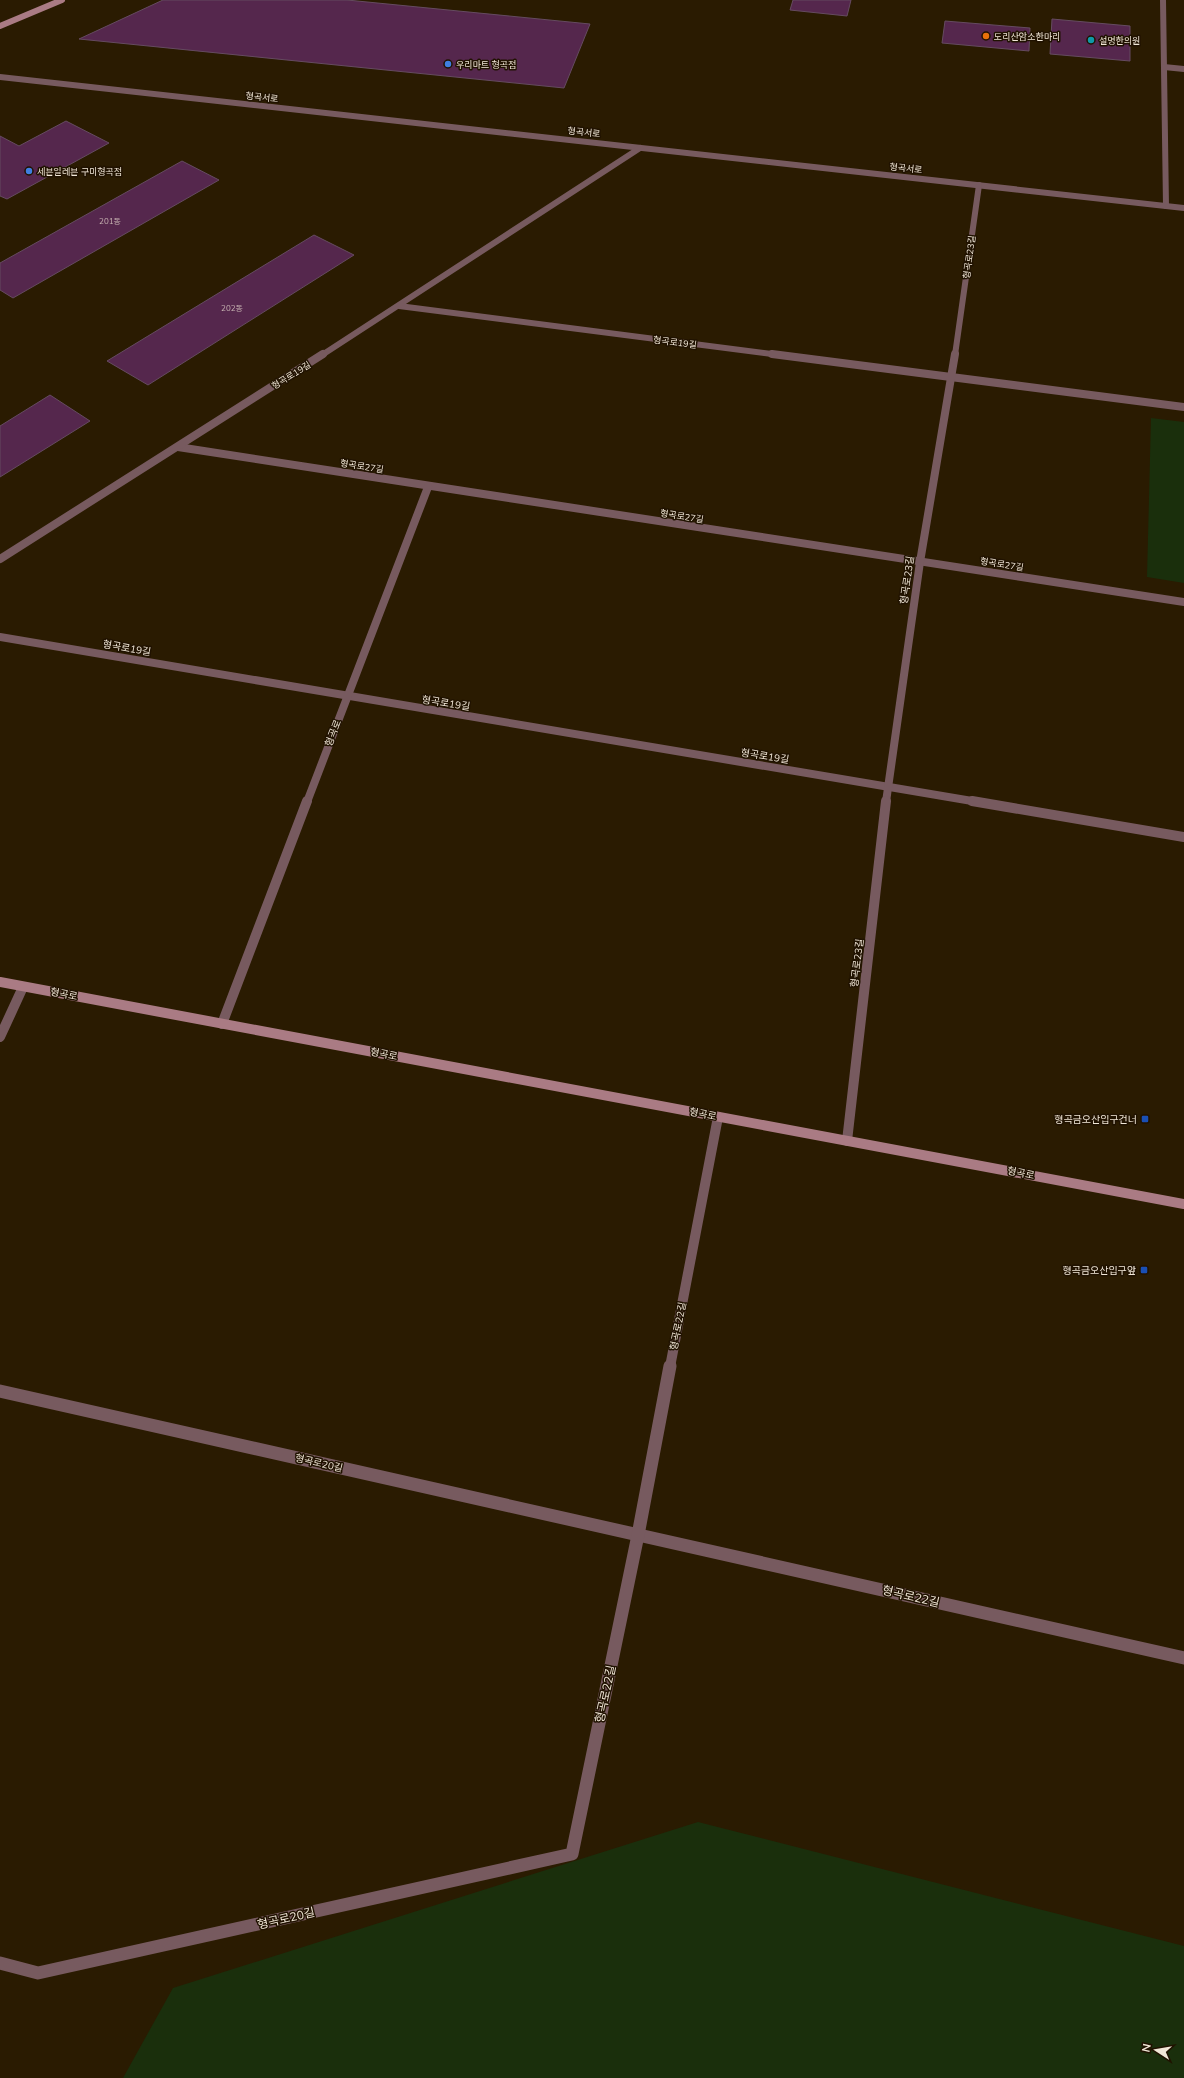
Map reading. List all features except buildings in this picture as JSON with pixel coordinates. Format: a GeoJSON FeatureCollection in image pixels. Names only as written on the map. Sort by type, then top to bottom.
{"type":"FeatureCollection","features":[{"type":"Feature","properties":{"kind":"street"},"geometry":{"type":"LineString","coordinates":[[0,26],[62,0]]}},
{"type":"Feature","properties":{"kind":"street"},"geometry":{"type":"LineString","coordinates":[[1163,0],[1166,206]]}},
{"type":"Feature","properties":{"kind":"street"},"geometry":{"type":"LineString","coordinates":[[1164,67],[1184,69]]}},
{"type":"Feature","properties":{"kind":"street","name":"형곡서로"},"geometry":{"type":"LineString","coordinates":[[0,77],[1184,208]]}},
{"type":"Feature","properties":{"kind":"street","name":"형곡로19길"},"geometry":{"type":"LineString","coordinates":[[0,560],[399,306],[640,148]]}},
{"type":"Feature","properties":{"kind":"street","name":"형곡로23길"},"geometry":{"type":"LineString","coordinates":[[847,1141],[888,788],[920,562],[952,377],[979,185]]}},
{"type":"Feature","properties":{"kind":"street","name":"형곡로19길"},"geometry":{"type":"LineString","coordinates":[[399,306],[952,377]]}},
{"type":"Feature","properties":{"kind":"street"},"geometry":{"type":"LineString","coordinates":[[952,377],[1184,407]]}},
{"type":"Feature","properties":{"kind":"street","name":"형곡로27길"},"geometry":{"type":"LineString","coordinates":[[178,447],[428,487],[1184,602]]}},
{"type":"Feature","properties":{"kind":"street","name":"형곡로"},"geometry":{"type":"LineString","coordinates":[[222,1024],[428,487]]}},
{"type":"Feature","properties":{"kind":"street","name":"형곡로19길"},"geometry":{"type":"LineString","coordinates":[[0,637],[888,788]]}},
{"type":"Feature","properties":{"kind":"street"},"geometry":{"type":"LineString","coordinates":[[888,788],[1184,837]]}},
{"type":"Feature","properties":{"kind":"street","name":"형곡로"},"geometry":{"type":"LineString","coordinates":[[0,982],[1184,1204]]}},
{"type":"Feature","properties":{"kind":"street"},"geometry":{"type":"LineString","coordinates":[[0,1037],[23,987]]}},
{"type":"Feature","properties":{"kind":"street","name":"형곡로22길"},"geometry":{"type":"LineString","coordinates":[[572,1854],[638,1535],[718,1117]]}},
{"type":"Feature","properties":{"kind":"street","name":"형곡로20길"},"geometry":{"type":"LineString","coordinates":[[0,1391],[638,1535]]}},
{"type":"Feature","properties":{"kind":"street","name":"형곡로22길"},"geometry":{"type":"LineString","coordinates":[[638,1535],[1184,1658]]}},
{"type":"Feature","properties":{"kind":"street","name":"형곡로20길"},"geometry":{"type":"LineString","coordinates":[[0,1962],[38,1973],[572,1854]]}},
{"type":"Feature","properties":{"kind":"green space"},"geometry":{"type":"Polygon","coordinates":[[[1151,418],[1184,422],[1184,583],[1147,577],[1151,418]]]}},
{"type":"Feature","properties":{"kind":"green space"},"geometry":{"type":"Polygon","coordinates":[[[698,1822],[1184,1946],[1184,2078],[123,2078],[173,1988],[698,1822]]]}},
{"type":"Feature","properties":{"kind":"place","name":"도리산암소한마리"},"geometry":{"type":"Point","coordinates":[986,36]}},
{"type":"Feature","properties":{"kind":"place","name":"설명한의원"},"geometry":{"type":"Point","coordinates":[1091,40]}},
{"type":"Feature","properties":{"kind":"place","name":"우리마트 형곡점"},"geometry":{"type":"Point","coordinates":[448,64]}},
{"type":"Feature","properties":{"kind":"place","name":"세븐일레븐 구미형곡점"},"geometry":{"type":"Point","coordinates":[29,171]}},
{"type":"Feature","properties":{"kind":"place","name":"형곡금오산입구건너"},"geometry":{"type":"Point","coordinates":[1145,1119]}},
{"type":"Feature","properties":{"kind":"place","name":"형곡금오산입구앞"},"geometry":{"type":"Point","coordinates":[1144,1270]}}]}
